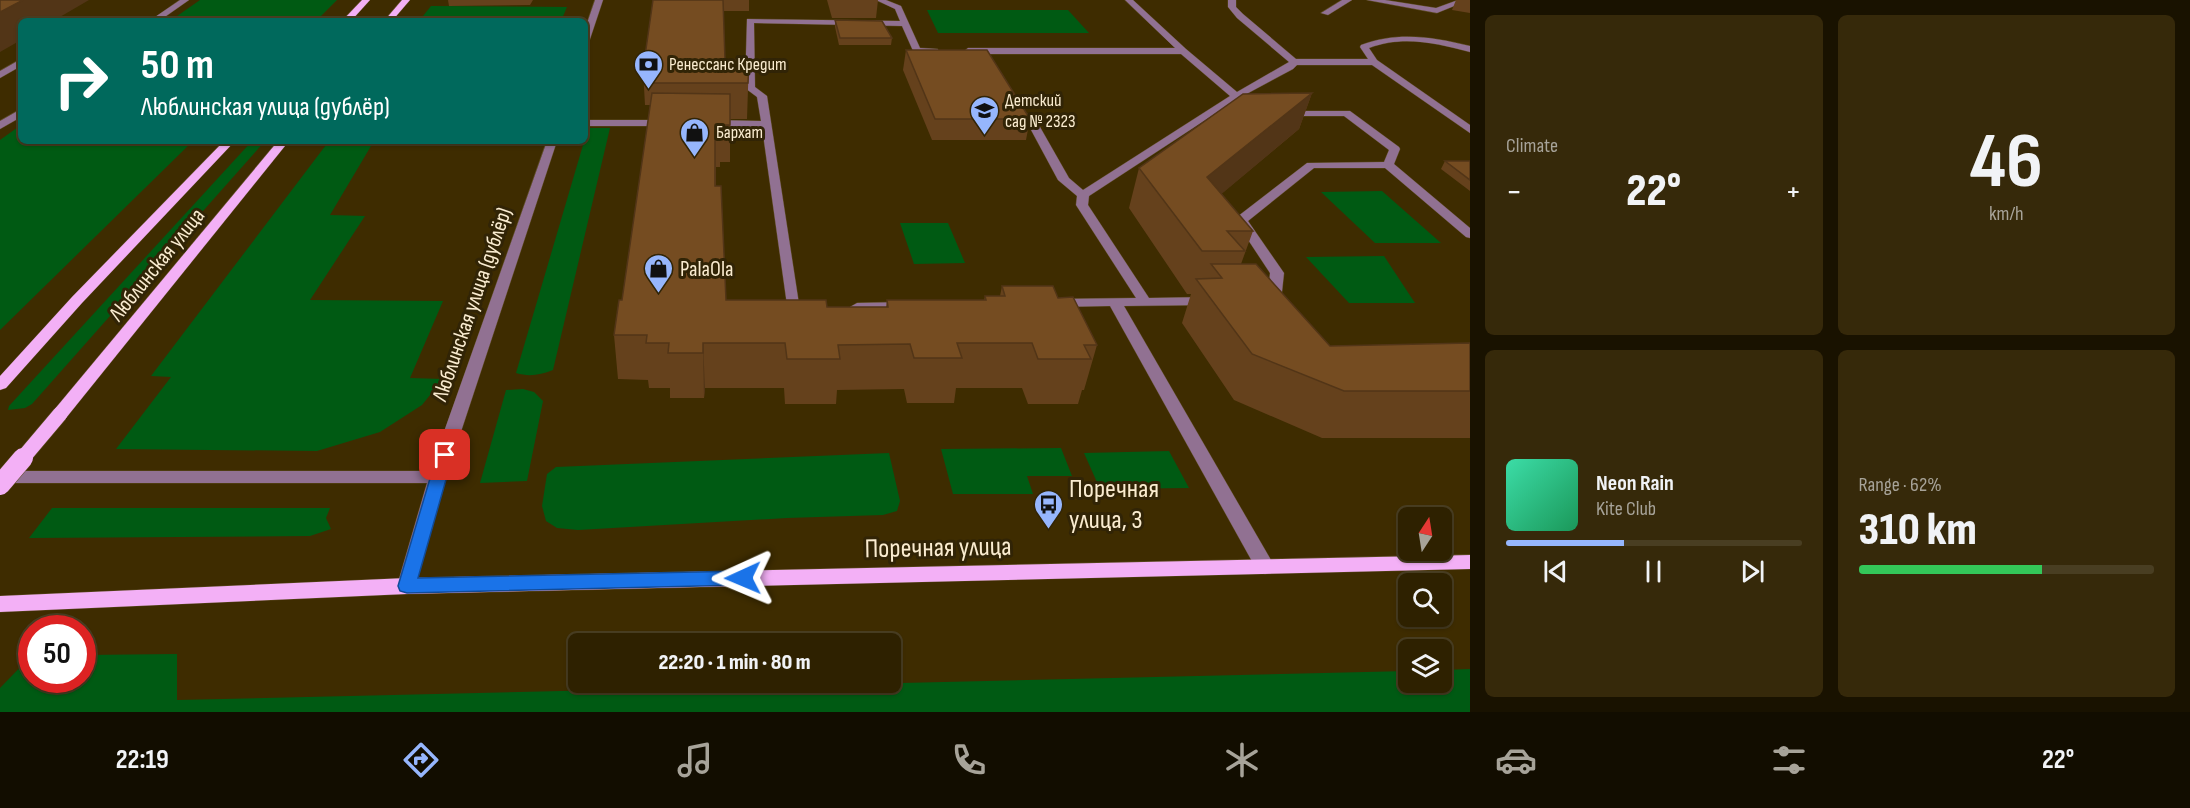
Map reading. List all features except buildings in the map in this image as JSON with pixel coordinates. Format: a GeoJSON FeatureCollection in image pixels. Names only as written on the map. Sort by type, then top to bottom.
{"type":"FeatureCollection","features":[{"type":"Feature","properties":{"kind":"main road"},"geometry":{"type":"LineString","coordinates":[[348,18],[366,0]]}},
{"type":"Feature","properties":{"kind":"main road"},"geometry":{"type":"LineString","coordinates":[[391,18],[406,0]]}},
{"type":"Feature","properties":{"kind":"main road","name":"Люблинская улица"},"geometry":{"type":"LineString","coordinates":[[0,384],[76,300],[227,144]]}},
{"type":"Feature","properties":{"kind":"main road","name":"Люблинская улица"},"geometry":{"type":"LineString","coordinates":[[0,485],[282,144]]}},
{"type":"Feature","properties":{"kind":"main road","name":"Поречная улица"},"geometry":{"type":"LineString","coordinates":[[0,604],[407,586],[1470,562]]}},
{"type":"Feature","properties":{"kind":"street"},"geometry":{"type":"LineString","coordinates":[[158,18],[185,0]]}},
{"type":"Feature","properties":{"kind":"street"},"geometry":{"type":"LineString","coordinates":[[588,33],[599,0]]}},
{"type":"Feature","properties":{"kind":"street"},"geometry":{"type":"LineString","coordinates":[[880,0],[898,9],[917,51],[940,51]]}},
{"type":"Feature","properties":{"kind":"street"},"geometry":{"type":"LineString","coordinates":[[1129,0],[1183,51],[1236,96]]}},
{"type":"Feature","properties":{"kind":"street"},"geometry":{"type":"LineString","coordinates":[[1232,0],[1232,7],[1239,16],[1294,62],[1374,62]]}},
{"type":"Feature","properties":{"kind":"street"},"geometry":{"type":"LineString","coordinates":[[1325,13],[1348,0]]}},
{"type":"Feature","properties":{"kind":"street"},"geometry":{"type":"LineString","coordinates":[[1371,0],[1437,11],[1468,0]]}},
{"type":"Feature","properties":{"kind":"street"},"geometry":{"type":"LineString","coordinates":[[817,308],[793,309],[762,96],[750,88],[750,21],[817,21],[831,25],[905,24]]}},
{"type":"Feature","properties":{"kind":"street"},"geometry":{"type":"LineString","coordinates":[[1470,49],[1436,40],[1405,38],[1381,40],[1364,47],[1374,62],[1470,130]]}},
{"type":"Feature","properties":{"kind":"street"},"geometry":{"type":"LineString","coordinates":[[964,51],[1183,51]]}},
{"type":"Feature","properties":{"kind":"street"},"geometry":{"type":"LineString","coordinates":[[1083,195],[1224,109],[1236,96],[1290,67],[1294,62]]}},
{"type":"Feature","properties":{"kind":"street"},"geometry":{"type":"LineString","coordinates":[[0,75],[18,64]]}},
{"type":"Feature","properties":{"kind":"street"},"geometry":{"type":"LineString","coordinates":[[1276,113],[1346,113],[1395,149],[1388,165]]}},
{"type":"Feature","properties":{"kind":"street"},"geometry":{"type":"LineString","coordinates":[[0,126],[18,114]]}},
{"type":"Feature","properties":{"kind":"street"},"geometry":{"type":"LineString","coordinates":[[1028,115],[1064,180],[1083,195]]}},
{"type":"Feature","properties":{"kind":"street"},"geometry":{"type":"LineString","coordinates":[[588,123],[767,124]]}},
{"type":"Feature","properties":{"kind":"street","name":"Люблинская улица (дублёр)"},"geometry":{"type":"LineString","coordinates":[[407,586],[437,477],[551,144]]}},
{"type":"Feature","properties":{"kind":"street"},"geometry":{"type":"LineString","coordinates":[[1250,301],[1278,305],[1277,273],[1241,220],[1311,165],[1388,165],[1470,234]]}},
{"type":"Feature","properties":{"kind":"street"},"geometry":{"type":"LineString","coordinates":[[1083,195],[1082,205],[1144,300]]}},
{"type":"Feature","properties":{"kind":"street"},"geometry":{"type":"LineString","coordinates":[[1043,303],[1144,300],[1226,301]]}},
{"type":"Feature","properties":{"kind":"street"},"geometry":{"type":"LineString","coordinates":[[1114,302],[1265,567]]}},
{"type":"Feature","properties":{"kind":"street"},"geometry":{"type":"LineString","coordinates":[[841,308],[924,306]]}},
{"type":"Feature","properties":{"kind":"street"},"geometry":{"type":"LineString","coordinates":[[0,477],[437,477]]}},
{"type":"Feature","properties":{"kind":"green space"},"geometry":{"type":"Polygon","coordinates":[[[200,0],[337,0],[319,18],[174,18],[200,0]]]}},
{"type":"Feature","properties":{"kind":"green space"},"geometry":{"type":"Polygon","coordinates":[[[431,6],[567,7],[562,18],[421,18],[431,6]]]}},
{"type":"Feature","properties":{"kind":"green space"},"geometry":{"type":"Polygon","coordinates":[[[927,10],[1068,10],[1089,33],[938,33],[927,10]]]}},
{"type":"Feature","properties":{"kind":"green space"},"geometry":{"type":"Polygon","coordinates":[[[18,127],[18,144],[190,144],[0,330],[0,140],[18,127]]]}},
{"type":"Feature","properties":{"kind":"green space"},"geometry":{"type":"Polygon","coordinates":[[[588,128],[610,128],[553,370],[534,375],[516,373],[583,144],[588,144],[588,128]]]}},
{"type":"Feature","properties":{"kind":"green space"},"geometry":{"type":"Polygon","coordinates":[[[249,144],[262,144],[32,404],[25,408],[8,410],[9,406],[249,144]]]}},
{"type":"Feature","properties":{"kind":"green space"},"geometry":{"type":"Polygon","coordinates":[[[327,144],[372,144],[330,215],[365,216],[310,300],[443,301],[410,378],[443,379],[422,405],[380,432],[317,451],[116,449],[171,377],[151,376],[327,144]]]}},
{"type":"Feature","properties":{"kind":"green space"},"geometry":{"type":"Polygon","coordinates":[[[1382,191],[1441,243],[1375,243],[1321,192],[1382,191]]]}},
{"type":"Feature","properties":{"kind":"green space"},"geometry":{"type":"Polygon","coordinates":[[[900,223],[948,223],[965,263],[914,264],[900,223]]]}},
{"type":"Feature","properties":{"kind":"green space"},"geometry":{"type":"Polygon","coordinates":[[[1384,256],[1415,303],[1349,303],[1306,257],[1384,256]]]}},
{"type":"Feature","properties":{"kind":"green space"},"geometry":{"type":"Polygon","coordinates":[[[523,389],[534,392],[543,401],[527,481],[480,483],[506,390],[523,389]]]}},
{"type":"Feature","properties":{"kind":"green space"},"geometry":{"type":"Polygon","coordinates":[[[1061,448],[1072,476],[1027,476],[1033,494],[953,494],[941,449],[1061,448]]]}},
{"type":"Feature","properties":{"kind":"green space"},"geometry":{"type":"Polygon","coordinates":[[[1169,451],[1189,488],[1100,489],[1084,453],[1169,451]]]}},
{"type":"Feature","properties":{"kind":"green space"},"geometry":{"type":"Polygon","coordinates":[[[889,453],[900,501],[897,511],[883,515],[578,530],[557,528],[546,521],[542,506],[547,474],[556,467],[889,453]]]}},
{"type":"Feature","properties":{"kind":"green space"},"geometry":{"type":"Polygon","coordinates":[[[52,508],[330,508],[326,518],[331,529],[310,536],[29,538],[52,508]]]}},
{"type":"Feature","properties":{"kind":"green space"},"geometry":{"type":"Polygon","coordinates":[[[177,654],[177,700],[568,691],[568,693],[901,693],[901,683],[1398,671],[1398,693],[1452,693],[1452,670],[1470,669],[1470,712],[0,712],[0,688],[18,669],[18,693],[96,693],[96,655],[177,654]]]}},
{"type":"Feature","properties":{"kind":"place","name":"Ренессанс Кредит"},"geometry":{"type":"Point","coordinates":[648,90]}},
{"type":"Feature","properties":{"kind":"place","name":"Детский сад № 2323"},"geometry":{"type":"Point","coordinates":[984,136]}},
{"type":"Feature","properties":{"kind":"place","name":"Бархат"},"geometry":{"type":"Point","coordinates":[695,158]}},
{"type":"Feature","properties":{"kind":"place","name":"PalaOla"},"geometry":{"type":"Point","coordinates":[659,294]}},
{"type":"Feature","properties":{"kind":"place","name":"Поречная улица, 3"},"geometry":{"type":"Point","coordinates":[1048,530]}},
{"type":"Feature","properties":{"kind":"route"},"geometry":{"type":"LineString","coordinates":[[445,455],[426,514],[407,586],[743,578]]}}]}
